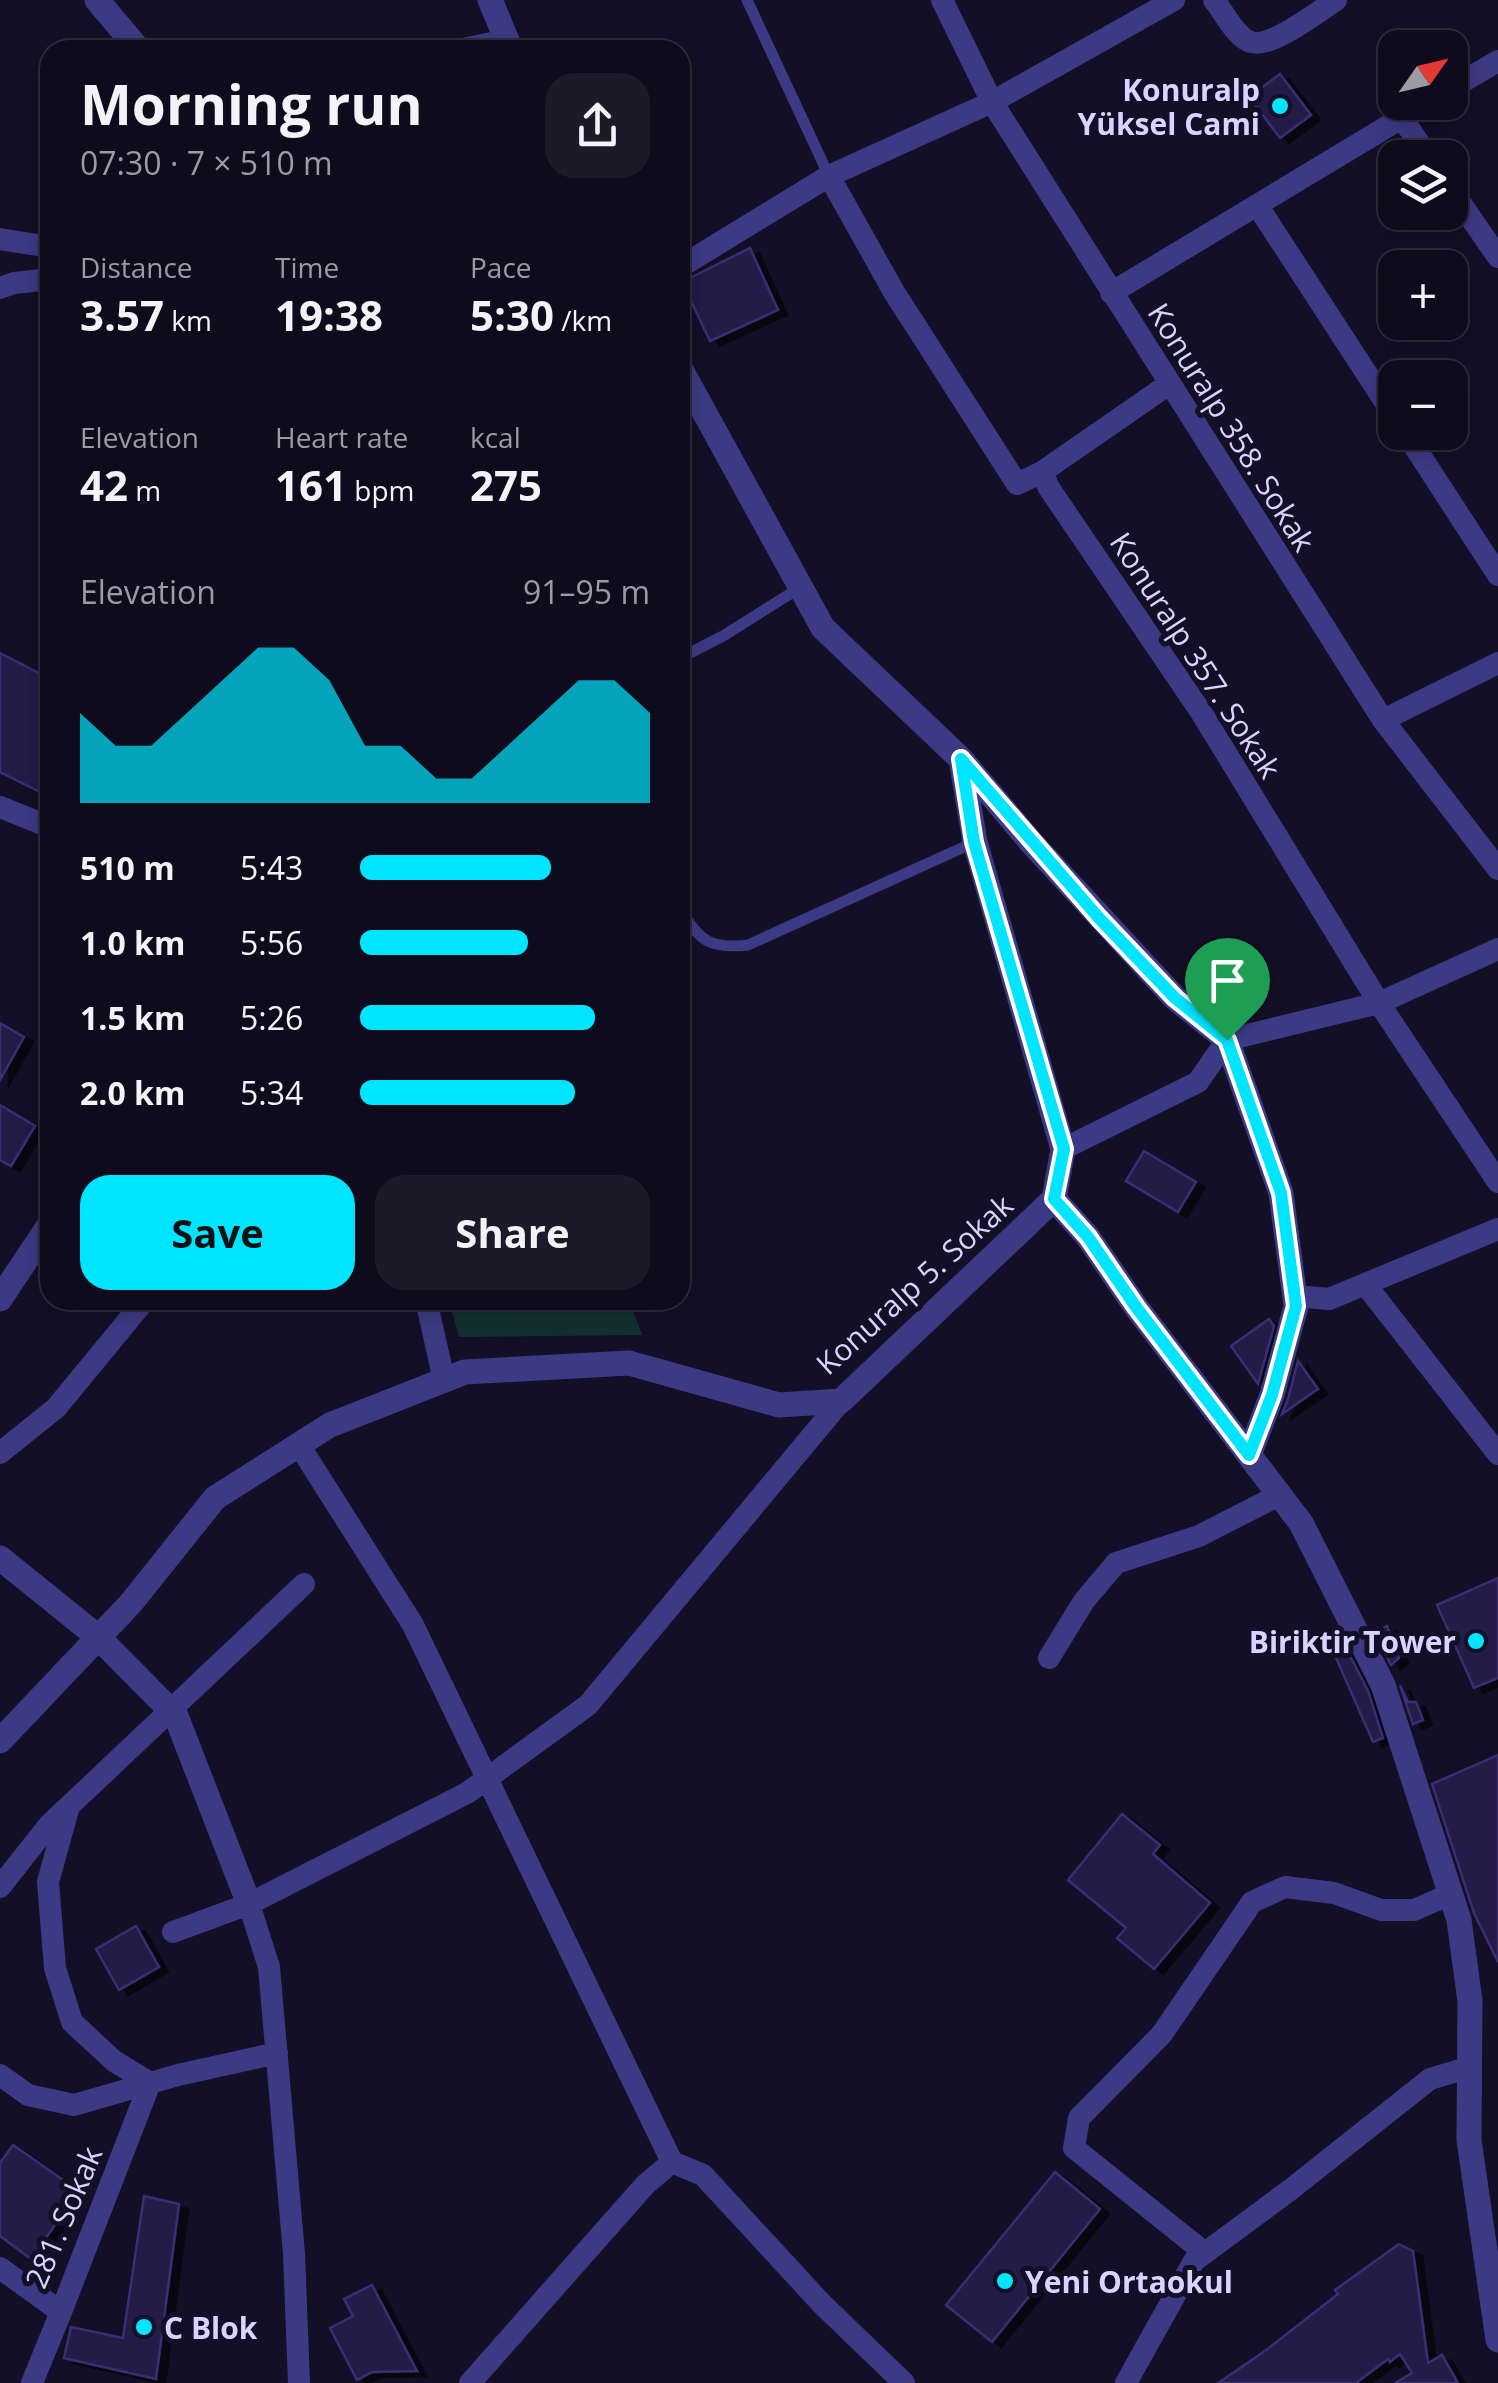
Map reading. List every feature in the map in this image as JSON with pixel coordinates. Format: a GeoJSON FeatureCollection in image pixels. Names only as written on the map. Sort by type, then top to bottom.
{"type":"FeatureCollection","features":[{"type":"Feature","properties":{"kind":"street"},"geometry":{"type":"LineString","coordinates":[[96,0],[130,40]]}},
{"type":"Feature","properties":{"kind":"street"},"geometry":{"type":"LineString","coordinates":[[490,0],[507,40]]}},
{"type":"Feature","properties":{"kind":"street","name":"Konuralp 358. Sokak"},"geometry":{"type":"LineString","coordinates":[[942,0],[992,102],[1383,720],[1498,869]]}},
{"type":"Feature","properties":{"kind":"street"},"geometry":{"type":"LineString","coordinates":[[690,261],[829,176],[992,102],[1174,0]]}},
{"type":"Feature","properties":{"kind":"street"},"geometry":{"type":"LineString","coordinates":[[1214,0],[1241,36],[1252,43],[1268,42],[1336,0]]}},
{"type":"Feature","properties":{"kind":"street"},"geometry":{"type":"LineString","coordinates":[[1468,79],[1498,61]]}},
{"type":"Feature","properties":{"kind":"street"},"geometry":{"type":"LineString","coordinates":[[1111,292],[1399,120]]}},
{"type":"Feature","properties":{"kind":"street"},"geometry":{"type":"LineString","coordinates":[[829,176],[894,292],[1018,484],[1042,472],[1170,384]]}},
{"type":"Feature","properties":{"kind":"street"},"geometry":{"type":"LineString","coordinates":[[1257,205],[1378,391]]}},
{"type":"Feature","properties":{"kind":"street"},"geometry":{"type":"LineString","coordinates":[[1468,214],[1498,257]]}},
{"type":"Feature","properties":{"kind":"street"},"geometry":{"type":"LineString","coordinates":[[0,239],[40,245]]}},
{"type":"Feature","properties":{"kind":"street"},"geometry":{"type":"LineString","coordinates":[[0,288],[14,282],[40,280]]}},
{"type":"Feature","properties":{"kind":"street"},"geometry":{"type":"LineString","coordinates":[[690,386],[823,628],[961,759],[1053,867],[1162,985],[1227,1040],[1281,1193],[1296,1306],[1272,1395],[1249,1455]]}},
{"type":"Feature","properties":{"kind":"street"},"geometry":{"type":"LineString","coordinates":[[1417,450],[1498,574]]}},
{"type":"Feature","properties":{"kind":"street","name":"Konuralp 357. Sokak"},"geometry":{"type":"LineString","coordinates":[[1042,472],[1049,488],[1201,712],[1379,1003],[1498,1182]]}},
{"type":"Feature","properties":{"kind":"street"},"geometry":{"type":"LineString","coordinates":[[1383,720],[1498,663]]}},
{"type":"Feature","properties":{"kind":"street"},"geometry":{"type":"LineString","coordinates":[[961,759],[974,842],[1064,1149],[1054,1199],[1088,1237],[1136,1307],[1301,1523],[1383,1685],[1459,1920],[1470,2001],[1470,2140],[1498,2340]]}},
{"type":"Feature","properties":{"kind":"street"},"geometry":{"type":"LineString","coordinates":[[0,806],[40,822]]}},
{"type":"Feature","properties":{"kind":"street"},"geometry":{"type":"LineString","coordinates":[[1064,1149],[1198,1082],[1227,1040],[1379,1003],[1498,949]]}},
{"type":"Feature","properties":{"kind":"street","name":"Konuralp 5. Sokak"},"geometry":{"type":"LineString","coordinates":[[0,1741],[131,1602],[215,1498],[330,1425],[465,1372],[628,1363],[780,1405],[841,1401],[1054,1199]]}},
{"type":"Feature","properties":{"kind":"street"},"geometry":{"type":"LineString","coordinates":[[1294,1296],[1329,1299],[1498,1229]]}},
{"type":"Feature","properties":{"kind":"street"},"geometry":{"type":"LineString","coordinates":[[0,1299],[40,1239]]}},
{"type":"Feature","properties":{"kind":"street"},"geometry":{"type":"LineString","coordinates":[[1365,1284],[1498,1454]]}},
{"type":"Feature","properties":{"kind":"street"},"geometry":{"type":"LineString","coordinates":[[0,1453],[56,1408],[137,1310]]}},
{"type":"Feature","properties":{"kind":"street"},"geometry":{"type":"LineString","coordinates":[[428,1310],[444,1380]]}},
{"type":"Feature","properties":{"kind":"street"},"geometry":{"type":"LineString","coordinates":[[173,1932],[249,1904],[466,1792],[588,1705],[841,1401]]}},
{"type":"Feature","properties":{"kind":"street"},"geometry":{"type":"LineString","coordinates":[[299,1445],[412,1624],[672,2162],[703,2176],[809,2291],[904,2383]]}},
{"type":"Feature","properties":{"kind":"street"},"geometry":{"type":"LineString","coordinates":[[1049,1658],[1084,1601],[1116,1564],[1199,1536],[1279,1495]]}},
{"type":"Feature","properties":{"kind":"street"},"geometry":{"type":"LineString","coordinates":[[0,1558],[98,1637],[176,1716],[249,1904],[270,1968],[294,2254],[299,2383]]}},
{"type":"Feature","properties":{"kind":"street"},"geometry":{"type":"LineString","coordinates":[[0,1887],[69,1806],[304,1584]]}},
{"type":"Feature","properties":{"kind":"street"},"geometry":{"type":"LineString","coordinates":[[69,1806],[48,1882],[55,1968],[72,2022],[114,2061],[150,2083]]}},
{"type":"Feature","properties":{"kind":"street"},"geometry":{"type":"LineString","coordinates":[[1205,2253],[1074,2148],[1079,2118],[1162,2034],[1252,1902],[1285,1888],[1334,1893],[1381,1910],[1414,1910],[1450,1894]]}},
{"type":"Feature","properties":{"kind":"street"},"geometry":{"type":"LineString","coordinates":[[0,2075],[28,2095],[74,2105],[277,2053]]}},
{"type":"Feature","properties":{"kind":"street"},"geometry":{"type":"LineString","coordinates":[[1126,2383],[1194,2261],[1430,2079],[1470,2067]]}},
{"type":"Feature","properties":{"kind":"street","name":"281. Sokak"},"geometry":{"type":"LineString","coordinates":[[0,2268],[61,2312],[150,2083]]}},
{"type":"Feature","properties":{"kind":"street"},"geometry":{"type":"LineString","coordinates":[[470,2383],[645,2185],[672,2162]]}},
{"type":"Feature","properties":{"kind":"street"},"geometry":{"type":"LineString","coordinates":[[32,2383],[61,2312]]}},
{"type":"Feature","properties":{"kind":"lane"},"geometry":{"type":"LineString","coordinates":[[747,0],[829,176]]}},
{"type":"Feature","properties":{"kind":"lane"},"geometry":{"type":"LineString","coordinates":[[690,653],[800,587]]}},
{"type":"Feature","properties":{"kind":"lane"},"geometry":{"type":"LineString","coordinates":[[690,921],[703,938],[720,948],[748,946],[974,842]]}},
{"type":"Feature","properties":{"kind":"green space"},"geometry":{"type":"Polygon","coordinates":[[[452,1310],[633,1310],[642,1335],[459,1337],[452,1310]]]}},
{"type":"Feature","properties":{"kind":"building","name":"Konuralp Yüksel Cami"},"geometry":{"type":"Polygon","coordinates":[[[1280,74],[1311,115],[1280,138],[1249,97],[1280,74]]]}},
{"type":"Feature","properties":{"kind":"building"},"geometry":{"type":"Polygon","coordinates":[[[750,248],[778,310],[710,341],[690,299],[690,278],[750,248]]]}},
{"type":"Feature","properties":{"kind":"building"},"geometry":{"type":"Polygon","coordinates":[[[0,653],[40,674],[40,792],[0,772],[0,653]]]}},
{"type":"Feature","properties":{"kind":"building"},"geometry":{"type":"Polygon","coordinates":[[[0,1023],[24,1037],[0,1080],[0,1023]]]}},
{"type":"Feature","properties":{"kind":"building"},"geometry":{"type":"Polygon","coordinates":[[[0,1105],[35,1126],[11,1166],[0,1160],[0,1105]]]}},
{"type":"Feature","properties":{"kind":"building"},"geometry":{"type":"Polygon","coordinates":[[[1144,1151],[1196,1182],[1178,1212],[1126,1181],[1144,1151]]]}},
{"type":"Feature","properties":{"kind":"building"},"geometry":{"type":"Polygon","coordinates":[[[1269,1319],[1274,1326],[1258,1384],[1231,1346],[1269,1319]]]}},
{"type":"Feature","properties":{"kind":"building"},"geometry":{"type":"Polygon","coordinates":[[[1298,1361],[1318,1389],[1282,1414],[1288,1399],[1298,1361]]]}},
{"type":"Feature","properties":{"kind":"building","name":"Biriktir Tower"},"geometry":{"type":"Polygon","coordinates":[[[1498,1578],[1498,1678],[1474,1688],[1437,1605],[1498,1578]]]}},
{"type":"Feature","properties":{"kind":"building"},"geometry":{"type":"Polygon","coordinates":[[[1387,1626],[1399,1658],[1391,1665],[1375,1632],[1387,1626]]]}},
{"type":"Feature","properties":{"kind":"building"},"geometry":{"type":"Polygon","coordinates":[[[1345,1646],[1368,1691],[1383,1738],[1373,1742],[1333,1651],[1345,1646]]]}},
{"type":"Feature","properties":{"kind":"building"},"geometry":{"type":"Polygon","coordinates":[[[1400,1685],[1408,1702],[1416,1702],[1423,1720],[1413,1724],[1400,1685]]]}},
{"type":"Feature","properties":{"kind":"building"},"geometry":{"type":"Polygon","coordinates":[[[1498,1755],[1498,1962],[1474,1913],[1432,1784],[1498,1755]]]}},
{"type":"Feature","properties":{"kind":"building"},"geometry":{"type":"Polygon","coordinates":[[[1122,1814],[1160,1845],[1153,1854],[1210,1903],[1154,1969],[1117,1938],[1126,1928],[1068,1880],[1122,1814]]]}},
{"type":"Feature","properties":{"kind":"building"},"geometry":{"type":"Polygon","coordinates":[[[136,1926],[159,1967],[119,1990],[96,1949],[136,1926]]]}},
{"type":"Feature","properties":{"kind":"building"},"geometry":{"type":"Polygon","coordinates":[[[13,2145],[79,2191],[31,2259],[0,2236],[0,2163],[13,2145]]]}},
{"type":"Feature","properties":{"kind":"building"},"geometry":{"type":"Polygon","coordinates":[[[1055,2172],[1100,2209],[992,2342],[946,2305],[1055,2172]]]}},
{"type":"Feature","properties":{"kind":"building"},"geometry":{"type":"Polygon","coordinates":[[[144,2196],[179,2204],[156,2379],[64,2358],[71,2327],[123,2338],[144,2196]]]}},
{"type":"Feature","properties":{"kind":"building"},"geometry":{"type":"Polygon","coordinates":[[[1399,2244],[1413,2251],[1428,2363],[1442,2355],[1458,2383],[1395,2383],[1412,2373],[1400,2354],[1356,2383],[1218,2383],[1265,2351],[1338,2294],[1335,2290],[1399,2244]]]}},
{"type":"Feature","properties":{"kind":"building"},"geometry":{"type":"Polygon","coordinates":[[[372,2285],[417,2371],[372,2372],[357,2380],[330,2328],[353,2316],[344,2299],[372,2285]]]}},
{"type":"Feature","properties":{"kind":"place","name":"Konuralp Yüksel Cami"},"geometry":{"type":"Point","coordinates":[1280,106]}},
{"type":"Feature","properties":{"kind":"place","name":"Biriktir Tower"},"geometry":{"type":"Point","coordinates":[1476,1641]}},
{"type":"Feature","properties":{"kind":"place","name":"Yeni Ortaokul"},"geometry":{"type":"Point","coordinates":[1005,2281]}},
{"type":"Feature","properties":{"kind":"place","name":"C Blok"},"geometry":{"type":"Point","coordinates":[144,2327]}},
{"type":"Feature","properties":{"kind":"route"},"geometry":{"type":"LineString","coordinates":[[961,759],[1099,918],[1175,998],[1227,1040],[1281,1193],[1296,1306],[1272,1395],[1249,1455],[1088,1237],[1054,1199],[1064,1149],[974,842],[961,759]]}}]}
